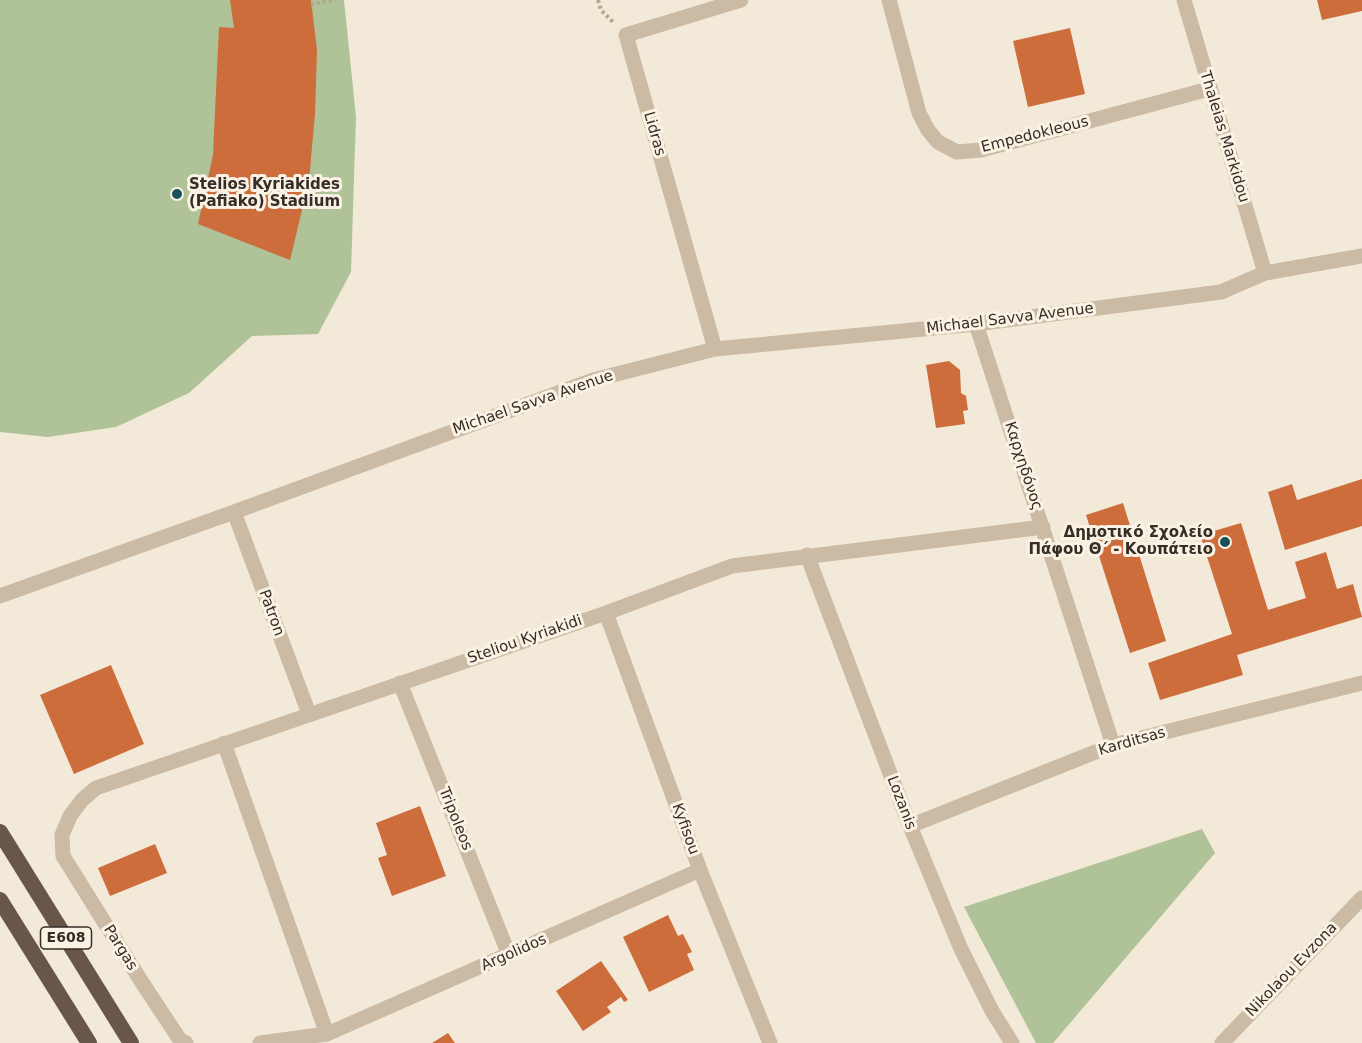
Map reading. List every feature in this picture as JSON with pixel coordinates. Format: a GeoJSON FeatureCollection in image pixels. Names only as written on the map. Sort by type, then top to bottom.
{"type":"FeatureCollection","features":[{"type":"Feature","properties":{"kind":"highway","name":"E608"},"geometry":{"type":"LineString","coordinates":[[0,832],[131,1043]]}},
{"type":"Feature","properties":{"kind":"highway","name":"E608"},"geometry":{"type":"LineString","coordinates":[[0,900],[89,1043]]}},
{"type":"Feature","properties":{"kind":"street"},"geometry":{"type":"LineString","coordinates":[[627,35],[741,0]]}},
{"type":"Feature","properties":{"kind":"street","name":"Empedokleous"},"geometry":{"type":"LineString","coordinates":[[889,0],[919,113],[938,142],[957,152],[981,150],[1209,88]]}},
{"type":"Feature","properties":{"kind":"street","name":"Thaleias Markidou"},"geometry":{"type":"LineString","coordinates":[[1184,0],[1265,273]]}},
{"type":"Feature","properties":{"kind":"street","name":"Lidras"},"geometry":{"type":"LineString","coordinates":[[627,35],[715,349]]}},
{"type":"Feature","properties":{"kind":"street","name":"Michael Savva Avenue"},"geometry":{"type":"LineString","coordinates":[[0,596],[593,380],[715,349],[976,324],[1221,292],[1265,273],[1362,256]]}},
{"type":"Feature","properties":{"kind":"street","name":"Καρχηδόνος"},"geometry":{"type":"LineString","coordinates":[[976,324],[1113,745]]}},
{"type":"Feature","properties":{"kind":"street","name":"Patron"},"geometry":{"type":"LineString","coordinates":[[234,512],[309,714]]}},
{"type":"Feature","properties":{"kind":"street","name":"Steliou Kyriakidi"},"geometry":{"type":"LineString","coordinates":[[63,856],[62,835],[70,816],[82,800],[96,788],[606,613],[732,566],[1043,527]]}},
{"type":"Feature","properties":{"kind":"street","name":"Lozanis"},"geometry":{"type":"LineString","coordinates":[[807,555],[910,826],[961,949],[992,1011],[1012,1043]]}},
{"type":"Feature","properties":{"kind":"street","name":"Kyfisou"},"geometry":{"type":"LineString","coordinates":[[606,613],[700,870],[770,1043]]}},
{"type":"Feature","properties":{"kind":"street","name":"Tripoleos"},"geometry":{"type":"LineString","coordinates":[[400,683],[509,955]]}},
{"type":"Feature","properties":{"kind":"street","name":"Karditsas"},"geometry":{"type":"LineString","coordinates":[[910,826],[1113,745],[1362,683]]}},
{"type":"Feature","properties":{"kind":"street"},"geometry":{"type":"LineString","coordinates":[[224,743],[327,1034]]}},
{"type":"Feature","properties":{"kind":"street","name":"Pargas"},"geometry":{"type":"LineString","coordinates":[[63,856],[143,984],[183,1041]]}},
{"type":"Feature","properties":{"kind":"street","name":"Argolidos"},"geometry":{"type":"LineString","coordinates":[[260,1043],[327,1034],[700,870]]}},
{"type":"Feature","properties":{"kind":"street","name":"Nikolaou Evzona"},"geometry":{"type":"LineString","coordinates":[[1222,1043],[1362,898]]}},
{"type":"Feature","properties":{"kind":"path"},"geometry":{"type":"LineString","coordinates":[[311,4],[335,0]]}},
{"type":"Feature","properties":{"kind":"path"},"geometry":{"type":"LineString","coordinates":[[598,0],[601,10],[627,35]]}},
{"type":"Feature","properties":{"kind":"green space","name":"Stelios Kyriakides (Pafiako) Stadium"},"geometry":{"type":"Polygon","coordinates":[[[0,0],[344,0],[356,117],[351,272],[318,334],[252,336],[189,393],[116,427],[48,437],[0,432],[0,0]]]}},
{"type":"Feature","properties":{"kind":"green space"},"geometry":{"type":"Polygon","coordinates":[[[1202,829],[1215,853],[1053,1043],[1036,1043],[964,907],[1202,829]]]}},
{"type":"Feature","properties":{"kind":"building"},"geometry":{"type":"Polygon","coordinates":[[[230,0],[311,0],[317,50],[315,114],[309,181],[290,260],[198,224],[213,155],[219,27],[234,28],[230,0]]]}},
{"type":"Feature","properties":{"kind":"building"},"geometry":{"type":"Polygon","coordinates":[[[1317,0],[1362,0],[1362,11],[1322,20],[1317,0]]]}},
{"type":"Feature","properties":{"kind":"building"},"geometry":{"type":"Polygon","coordinates":[[[1070,28],[1085,94],[1028,107],[1013,41],[1070,28]]]}},
{"type":"Feature","properties":{"kind":"building"},"geometry":{"type":"Polygon","coordinates":[[[949,361],[960,370],[961,393],[966,396],[968,410],[963,411],[965,424],[936,428],[926,365],[949,361]]]}},
{"type":"Feature","properties":{"kind":"building"},"geometry":{"type":"Polygon","coordinates":[[[1362,479],[1362,526],[1285,550],[1268,492],[1292,484],[1297,500],[1362,479]]]}},
{"type":"Feature","properties":{"kind":"building"},"geometry":{"type":"Polygon","coordinates":[[[1123,503],[1166,641],[1130,653],[1086,515],[1123,503]]]}},
{"type":"Feature","properties":{"kind":"building"},"geometry":{"type":"Polygon","coordinates":[[[1241,523],[1268,610],[1306,598],[1295,562],[1326,552],[1337,589],[1353,584],[1362,617],[1237,655],[1243,675],[1160,700],[1148,663],[1232,634],[1200,535],[1241,523]]]}},
{"type":"Feature","properties":{"kind":"building"},"geometry":{"type":"Polygon","coordinates":[[[111,665],[144,744],[74,774],[40,695],[111,665]]]}},
{"type":"Feature","properties":{"kind":"building"},"geometry":{"type":"Polygon","coordinates":[[[420,806],[446,876],[392,896],[378,858],[387,855],[376,823],[420,806]]]}},
{"type":"Feature","properties":{"kind":"building"},"geometry":{"type":"Polygon","coordinates":[[[155,844],[167,873],[110,896],[98,868],[155,844]]]}},
{"type":"Feature","properties":{"kind":"building"},"geometry":{"type":"Polygon","coordinates":[[[668,915],[678,936],[683,934],[692,952],[687,954],[694,970],[649,992],[623,937],[668,915]]]}},
{"type":"Feature","properties":{"kind":"building"},"geometry":{"type":"Polygon","coordinates":[[[601,961],[628,1000],[624,1002],[621,997],[607,1007],[611,1012],[583,1031],[556,991],[601,961]]]}},
{"type":"Feature","properties":{"kind":"building"},"geometry":{"type":"Polygon","coordinates":[[[448,1033],[455,1043],[432,1043],[448,1033]]]}},
{"type":"Feature","properties":{"kind":"place","name":"Stelios Kyriakides (Pafiako) Stadium"},"geometry":{"type":"Point","coordinates":[177,194]}},
{"type":"Feature","properties":{"kind":"place","name":"Δημοτικό Σχολείο Πάφου Θ΄ - Κουπάτειο"},"geometry":{"type":"Point","coordinates":[1225,542]}}]}
